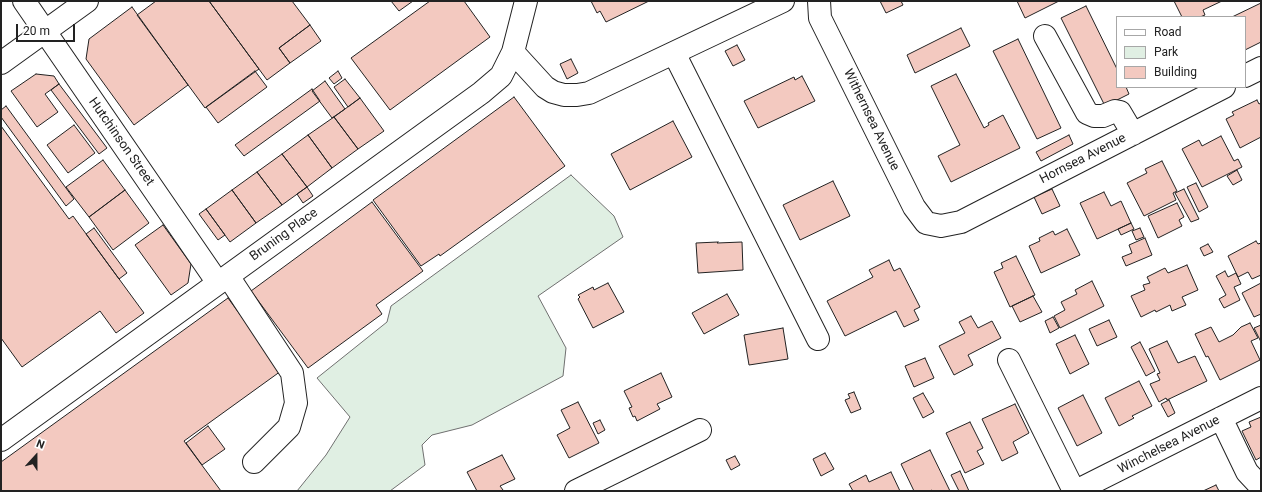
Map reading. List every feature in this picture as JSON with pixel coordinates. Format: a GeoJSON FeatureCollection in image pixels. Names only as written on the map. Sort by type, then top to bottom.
{"type":"FeatureCollection","features":[{"type":"Feature","properties":{"kind":"street","name":"Hutchinson Street"},"geometry":{"type":"LineString","coordinates":[[24,1],[292,373],[296,403],[289,427],[254,462]]}},
{"type":"Feature","properties":{"kind":"street"},"geometry":{"type":"LineString","coordinates":[[1,63],[87,1]]}},
{"type":"Feature","properties":{"kind":"street","name":"Bruning Place"},"geometry":{"type":"LineString","coordinates":[[1,440],[481,93],[501,76],[513,52],[526,1]]}},
{"type":"Feature","properties":{"kind":"street"},"geometry":{"type":"LineString","coordinates":[[513,52],[544,87],[553,92],[564,95],[589,93],[783,1]]}},
{"type":"Feature","properties":{"kind":"street","name":"Withernsea Avenue"},"geometry":{"type":"LineString","coordinates":[[819,1],[820,18],[914,207],[926,223],[941,226]]}},
{"type":"Feature","properties":{"kind":"street"},"geometry":{"type":"LineString","coordinates":[[1045,36],[1087,113],[1094,116],[1103,116],[1115,111],[1120,112],[1133,134]]}},
{"type":"Feature","properties":{"kind":"street"},"geometry":{"type":"LineString","coordinates":[[674,53],[818,339]]}},
{"type":"Feature","properties":{"kind":"street"},"geometry":{"type":"LineString","coordinates":[[1246,76],[1261,68]]}},
{"type":"Feature","properties":{"kind":"street","name":"Hornsea Avenue"},"geometry":{"type":"LineString","coordinates":[[941,226],[961,222],[1222,88]]}},
{"type":"Feature","properties":{"kind":"street"},"geometry":{"type":"LineString","coordinates":[[1009,360],[1075,491]]}},
{"type":"Feature","properties":{"kind":"street","name":"Winchelsea Avenue"},"geometry":{"type":"LineString","coordinates":[[1075,491],[1261,398]]}},
{"type":"Feature","properties":{"kind":"street"},"geometry":{"type":"LineString","coordinates":[[1221,418],[1247,472],[1261,488]]}},
{"type":"Feature","properties":{"kind":"street"},"geometry":{"type":"LineString","coordinates":[[576,491],[700,430]]}},
{"type":"Feature","properties":{"kind":"green space"},"geometry":{"type":"Polygon","coordinates":[[[571,175],[614,216],[623,237],[538,296],[566,348],[563,376],[472,425],[432,435],[422,445],[425,465],[390,491],[297,491],[326,455],[350,417],[317,378],[387,322],[391,306],[571,175]]]}},
{"type":"Feature","properties":{"kind":"building"},"geometry":{"type":"Polygon","coordinates":[[[156,1],[209,1],[259,69],[205,108],[137,15],[156,1]]]}},
{"type":"Feature","properties":{"kind":"building"},"geometry":{"type":"Polygon","coordinates":[[[209,1],[292,1],[310,25],[279,48],[290,63],[267,80],[209,1]]]}},
{"type":"Feature","properties":{"kind":"building"},"geometry":{"type":"Polygon","coordinates":[[[391,1],[413,1],[399,11],[391,1]]]}},
{"type":"Feature","properties":{"kind":"building"},"geometry":{"type":"Polygon","coordinates":[[[430,1],[464,1],[490,37],[390,110],[351,58],[430,1]]]}},
{"type":"Feature","properties":{"kind":"building"},"geometry":{"type":"Polygon","coordinates":[[[591,1],[649,1],[606,22],[600,11],[597,13],[591,1]]]}},
{"type":"Feature","properties":{"kind":"building"},"geometry":{"type":"Polygon","coordinates":[[[880,1],[901,1],[903,5],[886,13],[880,1]]]}},
{"type":"Feature","properties":{"kind":"building"},"geometry":{"type":"Polygon","coordinates":[[[1017,1],[1059,1],[1025,18],[1017,1]]]}},
{"type":"Feature","properties":{"kind":"building"},"geometry":{"type":"Polygon","coordinates":[[[1174,1],[1222,1],[1203,10],[1205,15],[1202,16],[1182,16],[1174,1]]]}},
{"type":"Feature","properties":{"kind":"building"},"geometry":{"type":"Polygon","coordinates":[[[1261,3],[1261,42],[1246,50],[1246,16],[1234,16],[1261,3]]]}},
{"type":"Feature","properties":{"kind":"building"},"geometry":{"type":"Polygon","coordinates":[[[1086,6],[1116,67],[1116,88],[1126,88],[1129,94],[1105,106],[1061,18],[1086,6]]]}},
{"type":"Feature","properties":{"kind":"building"},"geometry":{"type":"Polygon","coordinates":[[[132,7],[188,85],[134,125],[86,59],[89,39],[132,7]]]}},
{"type":"Feature","properties":{"kind":"building"},"geometry":{"type":"Polygon","coordinates":[[[310,25],[321,41],[290,63],[279,48],[310,25]]]}},
{"type":"Feature","properties":{"kind":"building"},"geometry":{"type":"Polygon","coordinates":[[[961,28],[970,46],[915,73],[907,55],[961,28]]]}},
{"type":"Feature","properties":{"kind":"building"},"geometry":{"type":"Polygon","coordinates":[[[1018,39],[1061,128],[1037,139],[993,51],[1018,39]]]}},
{"type":"Feature","properties":{"kind":"building"},"geometry":{"type":"Polygon","coordinates":[[[737,45],[745,60],[733,66],[725,51],[737,45]]]}},
{"type":"Feature","properties":{"kind":"building"},"geometry":{"type":"Polygon","coordinates":[[[571,59],[578,73],[567,79],[560,64],[571,59]]]}},
{"type":"Feature","properties":{"kind":"building"},"geometry":{"type":"Polygon","coordinates":[[[255,71],[267,87],[218,123],[206,107],[255,71]]]}},
{"type":"Feature","properties":{"kind":"building"},"geometry":{"type":"Polygon","coordinates":[[[338,71],[342,78],[334,84],[329,78],[338,71]]]}},
{"type":"Feature","properties":{"kind":"building"},"geometry":{"type":"Polygon","coordinates":[[[36,74],[54,76],[59,84],[45,94],[58,112],[37,127],[11,91],[36,74]]]}},
{"type":"Feature","properties":{"kind":"building"},"geometry":{"type":"Polygon","coordinates":[[[956,74],[984,128],[989,125],[988,123],[1003,115],[1020,148],[951,182],[938,156],[960,145],[931,86],[956,74]]]}},
{"type":"Feature","properties":{"kind":"building"},"geometry":{"type":"Polygon","coordinates":[[[802,76],[815,101],[758,128],[744,101],[794,77],[795,80],[802,76]]]}},
{"type":"Feature","properties":{"kind":"building"},"geometry":{"type":"Polygon","coordinates":[[[345,79],[360,98],[348,107],[334,87],[345,79]]]}},
{"type":"Feature","properties":{"kind":"building"},"geometry":{"type":"Polygon","coordinates":[[[325,81],[345,109],[332,118],[312,91],[325,81]]]}},
{"type":"Feature","properties":{"kind":"building"},"geometry":{"type":"Polygon","coordinates":[[[59,84],[107,148],[99,154],[51,90],[59,84]]]}},
{"type":"Feature","properties":{"kind":"building"},"geometry":{"type":"Polygon","coordinates":[[[312,89],[320,101],[244,156],[235,145],[312,89]]]}},
{"type":"Feature","properties":{"kind":"building"},"geometry":{"type":"Polygon","coordinates":[[[514,97],[565,166],[440,256],[439,254],[421,266],[373,200],[514,97]]]}},
{"type":"Feature","properties":{"kind":"building"},"geometry":{"type":"Polygon","coordinates":[[[360,98],[384,131],[358,149],[334,117],[360,98]]]}},
{"type":"Feature","properties":{"kind":"building"},"geometry":{"type":"Polygon","coordinates":[[[1257,100],[1259,104],[1261,103],[1261,137],[1240,148],[1226,119],[1234,115],[1232,112],[1257,100]]]}},
{"type":"Feature","properties":{"kind":"building"},"geometry":{"type":"Polygon","coordinates":[[[6,106],[74,199],[66,206],[1,117],[1,110],[6,106]]]}},
{"type":"Feature","properties":{"kind":"building"},"geometry":{"type":"Polygon","coordinates":[[[334,117],[358,149],[332,168],[308,135],[334,117]]]}},
{"type":"Feature","properties":{"kind":"building"},"geometry":{"type":"Polygon","coordinates":[[[673,121],[692,157],[630,190],[611,154],[673,121]]]}},
{"type":"Feature","properties":{"kind":"building"},"geometry":{"type":"Polygon","coordinates":[[[74,125],[95,153],[68,173],[47,145],[74,125]]]}},
{"type":"Feature","properties":{"kind":"building"},"geometry":{"type":"Polygon","coordinates":[[[1,126],[69,219],[73,216],[144,313],[116,333],[100,311],[22,367],[1,338],[1,126]]]}},
{"type":"Feature","properties":{"kind":"building"},"geometry":{"type":"Polygon","coordinates":[[[308,135],[332,168],[307,187],[282,154],[308,135]]]}},
{"type":"Feature","properties":{"kind":"building"},"geometry":{"type":"Polygon","coordinates":[[[1069,135],[1073,144],[1041,161],[1036,152],[1069,135]]]}},
{"type":"Feature","properties":{"kind":"building"},"geometry":{"type":"Polygon","coordinates":[[[1221,136],[1234,161],[1238,159],[1242,167],[1202,187],[1182,149],[1199,140],[1202,146],[1221,136]]]}},
{"type":"Feature","properties":{"kind":"building"},"geometry":{"type":"Polygon","coordinates":[[[282,154],[307,187],[282,205],[257,172],[282,154]]]}},
{"type":"Feature","properties":{"kind":"building"},"geometry":{"type":"Polygon","coordinates":[[[103,160],[125,190],[89,217],[66,187],[103,160]]]}},
{"type":"Feature","properties":{"kind":"building"},"geometry":{"type":"Polygon","coordinates":[[[1162,161],[1177,191],[1173,193],[1176,200],[1144,216],[1127,183],[1147,173],[1145,169],[1162,161]]]}},
{"type":"Feature","properties":{"kind":"building"},"geometry":{"type":"Polygon","coordinates":[[[1237,170],[1242,180],[1233,185],[1227,176],[1237,170]]]}},
{"type":"Feature","properties":{"kind":"building"},"geometry":{"type":"Polygon","coordinates":[[[257,172],[282,205],[256,223],[232,190],[257,172]]]}},
{"type":"Feature","properties":{"kind":"building"},"geometry":{"type":"Polygon","coordinates":[[[833,181],[850,216],[800,240],[783,205],[833,181]]]}},
{"type":"Feature","properties":{"kind":"building"},"geometry":{"type":"Polygon","coordinates":[[[1196,183],[1208,207],[1199,212],[1187,187],[1196,183]]]}},
{"type":"Feature","properties":{"kind":"building"},"geometry":{"type":"Polygon","coordinates":[[[307,187],[313,196],[303,203],[297,194],[307,187]]]}},
{"type":"Feature","properties":{"kind":"building"},"geometry":{"type":"Polygon","coordinates":[[[1052,189],[1060,206],[1042,214],[1034,197],[1052,189]]]}},
{"type":"Feature","properties":{"kind":"building"},"geometry":{"type":"Polygon","coordinates":[[[1184,189],[1199,219],[1191,222],[1175,193],[1184,189]]]}},
{"type":"Feature","properties":{"kind":"building"},"geometry":{"type":"Polygon","coordinates":[[[125,190],[149,223],[113,250],[89,217],[125,190]]]}},
{"type":"Feature","properties":{"kind":"building"},"geometry":{"type":"Polygon","coordinates":[[[232,190],[256,223],[230,242],[206,209],[232,190]]]}},
{"type":"Feature","properties":{"kind":"building"},"geometry":{"type":"Polygon","coordinates":[[[1104,192],[1111,206],[1121,201],[1131,223],[1097,239],[1080,203],[1104,192]]]}},
{"type":"Feature","properties":{"kind":"building"},"geometry":{"type":"Polygon","coordinates":[[[372,202],[423,271],[376,305],[382,314],[308,368],[251,291],[372,202]]]}},
{"type":"Feature","properties":{"kind":"building"},"geometry":{"type":"Polygon","coordinates":[[[1177,203],[1184,217],[1179,220],[1182,226],[1158,238],[1148,216],[1177,203]]]}},
{"type":"Feature","properties":{"kind":"building"},"geometry":{"type":"Polygon","coordinates":[[[206,209],[225,235],[218,240],[199,214],[206,209]]]}},
{"type":"Feature","properties":{"kind":"building"},"geometry":{"type":"Polygon","coordinates":[[[1131,223],[1134,229],[1121,235],[1118,229],[1131,223]]]}},
{"type":"Feature","properties":{"kind":"building"},"geometry":{"type":"Polygon","coordinates":[[[163,225],[191,264],[188,283],[171,295],[135,245],[163,225]]]}},
{"type":"Feature","properties":{"kind":"building"},"geometry":{"type":"Polygon","coordinates":[[[94,228],[127,273],[119,279],[86,234],[94,228]]]}},
{"type":"Feature","properties":{"kind":"building"},"geometry":{"type":"Polygon","coordinates":[[[1140,228],[1144,237],[1136,240],[1132,231],[1140,228]]]}},
{"type":"Feature","properties":{"kind":"building"},"geometry":{"type":"Polygon","coordinates":[[[1067,229],[1080,255],[1041,273],[1029,246],[1040,241],[1039,238],[1053,231],[1055,235],[1067,229]]]}},
{"type":"Feature","properties":{"kind":"building"},"geometry":{"type":"Polygon","coordinates":[[[1145,238],[1152,255],[1126,266],[1122,257],[1132,253],[1129,245],[1145,238]]]}},
{"type":"Feature","properties":{"kind":"building"},"geometry":{"type":"Polygon","coordinates":[[[1256,241],[1258,244],[1261,243],[1261,275],[1252,279],[1248,272],[1238,277],[1228,256],[1256,241]]]}},
{"type":"Feature","properties":{"kind":"building"},"geometry":{"type":"Polygon","coordinates":[[[718,242],[717,243],[742,242],[743,270],[698,273],[696,243],[718,242]]]}},
{"type":"Feature","properties":{"kind":"building"},"geometry":{"type":"Polygon","coordinates":[[[1208,244],[1213,252],[1204,256],[1200,248],[1208,244]]]}},
{"type":"Feature","properties":{"kind":"building"},"geometry":{"type":"Polygon","coordinates":[[[1016,256],[1035,295],[1010,307],[994,272],[1003,268],[1001,263],[1016,256]]]}},
{"type":"Feature","properties":{"kind":"building"},"geometry":{"type":"Polygon","coordinates":[[[889,260],[894,271],[900,268],[920,307],[914,310],[919,320],[904,327],[896,311],[845,336],[827,301],[873,277],[869,270],[889,260]]]}},
{"type":"Feature","properties":{"kind":"building"},"geometry":{"type":"Polygon","coordinates":[[[1187,265],[1198,290],[1182,297],[1186,305],[1172,311],[1170,305],[1141,317],[1131,296],[1145,290],[1143,285],[1150,283],[1147,277],[1165,268],[1168,273],[1187,265]]]}},
{"type":"Feature","properties":{"kind":"building"},"geometry":{"type":"Polygon","coordinates":[[[1225,271],[1228,277],[1236,273],[1241,284],[1234,287],[1240,300],[1224,308],[1219,299],[1226,295],[1216,276],[1225,271]]]}},
{"type":"Feature","properties":{"kind":"building"},"geometry":{"type":"Polygon","coordinates":[[[1092,281],[1104,306],[1060,328],[1054,316],[1065,310],[1061,302],[1077,294],[1075,290],[1092,281]]]}},
{"type":"Feature","properties":{"kind":"building"},"geometry":{"type":"Polygon","coordinates":[[[608,283],[624,312],[593,328],[578,299],[580,297],[578,295],[593,287],[594,290],[608,283]]]}},
{"type":"Feature","properties":{"kind":"building"},"geometry":{"type":"Polygon","coordinates":[[[1261,283],[1261,314],[1254,317],[1242,293],[1261,283]]]}},
{"type":"Feature","properties":{"kind":"building"},"geometry":{"type":"Polygon","coordinates":[[[727,294],[739,315],[704,334],[692,313],[727,294]]]}},
{"type":"Feature","properties":{"kind":"building"},"geometry":{"type":"Polygon","coordinates":[[[1033,296],[1042,312],[1020,322],[1012,306],[1033,296]]]}},
{"type":"Feature","properties":{"kind":"building"},"geometry":{"type":"Polygon","coordinates":[[[228,298],[281,371],[184,441],[221,491],[1,491],[1,462],[228,298]]]}},
{"type":"Feature","properties":{"kind":"building"},"geometry":{"type":"Polygon","coordinates":[[[971,316],[978,328],[992,321],[1001,338],[968,355],[973,365],[954,375],[939,346],[965,333],[959,322],[971,316]]]}},
{"type":"Feature","properties":{"kind":"building"},"geometry":{"type":"Polygon","coordinates":[[[1053,317],[1059,328],[1050,333],[1045,321],[1053,317]]]}},
{"type":"Feature","properties":{"kind":"building"},"geometry":{"type":"Polygon","coordinates":[[[1109,320],[1117,337],[1097,346],[1089,329],[1109,320]]]}},
{"type":"Feature","properties":{"kind":"building"},"geometry":{"type":"Polygon","coordinates":[[[1250,323],[1258,338],[1251,341],[1260,360],[1220,380],[1208,356],[1206,357],[1195,334],[1211,327],[1219,342],[1233,335],[1241,327],[1250,323]]]}},
{"type":"Feature","properties":{"kind":"building"},"geometry":{"type":"Polygon","coordinates":[[[1261,325],[1261,342],[1254,328],[1261,325]]]}},
{"type":"Feature","properties":{"kind":"building"},"geometry":{"type":"Polygon","coordinates":[[[783,328],[788,359],[749,365],[744,335],[783,328]]]}},
{"type":"Feature","properties":{"kind":"building"},"geometry":{"type":"Polygon","coordinates":[[[1075,335],[1089,364],[1070,374],[1056,344],[1075,335]]]}},
{"type":"Feature","properties":{"kind":"building"},"geometry":{"type":"Polygon","coordinates":[[[1167,341],[1178,363],[1195,356],[1207,381],[1167,400],[1166,398],[1159,402],[1150,384],[1160,380],[1157,374],[1160,373],[1149,349],[1167,341]]]}},
{"type":"Feature","properties":{"kind":"building"},"geometry":{"type":"Polygon","coordinates":[[[1140,342],[1155,371],[1146,376],[1131,347],[1140,342]]]}},
{"type":"Feature","properties":{"kind":"building"},"geometry":{"type":"Polygon","coordinates":[[[925,358],[934,378],[914,387],[905,366],[925,358]]]}},
{"type":"Feature","properties":{"kind":"building"},"geometry":{"type":"Polygon","coordinates":[[[661,373],[672,397],[657,404],[660,409],[637,421],[635,416],[633,417],[629,408],[632,407],[624,391],[661,373]]]}},
{"type":"Feature","properties":{"kind":"building"},"geometry":{"type":"Polygon","coordinates":[[[1139,381],[1152,406],[1132,416],[1134,418],[1119,426],[1105,398],[1139,381]]]}},
{"type":"Feature","properties":{"kind":"building"},"geometry":{"type":"Polygon","coordinates":[[[854,392],[861,409],[851,413],[845,400],[850,398],[848,394],[854,392]]]}},
{"type":"Feature","properties":{"kind":"building"},"geometry":{"type":"Polygon","coordinates":[[[923,393],[934,412],[923,418],[913,398],[923,393]]]}},
{"type":"Feature","properties":{"kind":"building"},"geometry":{"type":"Polygon","coordinates":[[[1083,395],[1102,433],[1077,446],[1058,408],[1083,395]]]}},
{"type":"Feature","properties":{"kind":"building"},"geometry":{"type":"Polygon","coordinates":[[[1169,400],[1175,413],[1168,417],[1161,404],[1169,400]]]}},
{"type":"Feature","properties":{"kind":"building"},"geometry":{"type":"Polygon","coordinates":[[[578,402],[599,443],[569,458],[557,435],[570,428],[561,410],[578,402]]]}},
{"type":"Feature","properties":{"kind":"building"},"geometry":{"type":"Polygon","coordinates":[[[1015,404],[1029,433],[1013,442],[1018,453],[1002,461],[982,419],[1015,404]]]}},
{"type":"Feature","properties":{"kind":"building"},"geometry":{"type":"Polygon","coordinates":[[[1261,417],[1261,457],[1256,460],[1242,431],[1251,427],[1249,422],[1261,417]]]}},
{"type":"Feature","properties":{"kind":"building"},"geometry":{"type":"Polygon","coordinates":[[[600,420],[605,430],[598,434],[593,423],[600,420]]]}},
{"type":"Feature","properties":{"kind":"building"},"geometry":{"type":"Polygon","coordinates":[[[970,422],[983,448],[977,451],[984,464],[965,473],[946,433],[970,422]]]}},
{"type":"Feature","properties":{"kind":"building"},"geometry":{"type":"Polygon","coordinates":[[[208,426],[225,449],[202,465],[186,443],[208,426]]]}},
{"type":"Feature","properties":{"kind":"building"},"geometry":{"type":"Polygon","coordinates":[[[930,450],[950,491],[914,491],[901,464],[930,450]]]}},
{"type":"Feature","properties":{"kind":"building"},"geometry":{"type":"Polygon","coordinates":[[[825,453],[834,469],[821,476],[813,459],[825,453]]]}},
{"type":"Feature","properties":{"kind":"building"},"geometry":{"type":"Polygon","coordinates":[[[502,455],[515,479],[500,486],[503,490],[501,491],[477,491],[467,472],[502,455]]]}},
{"type":"Feature","properties":{"kind":"building"},"geometry":{"type":"Polygon","coordinates":[[[735,456],[740,465],[731,470],[726,460],[735,456]]]}},
{"type":"Feature","properties":{"kind":"building"},"geometry":{"type":"Polygon","coordinates":[[[960,471],[969,491],[959,491],[951,475],[960,471]]]}},
{"type":"Feature","properties":{"kind":"building"},"geometry":{"type":"Polygon","coordinates":[[[891,472],[900,491],[853,491],[849,484],[866,475],[869,482],[891,472]]]}},
{"type":"Feature","properties":{"kind":"building"},"geometry":{"type":"Polygon","coordinates":[[[1216,485],[1219,491],[1203,491],[1216,485]]]}}]}
